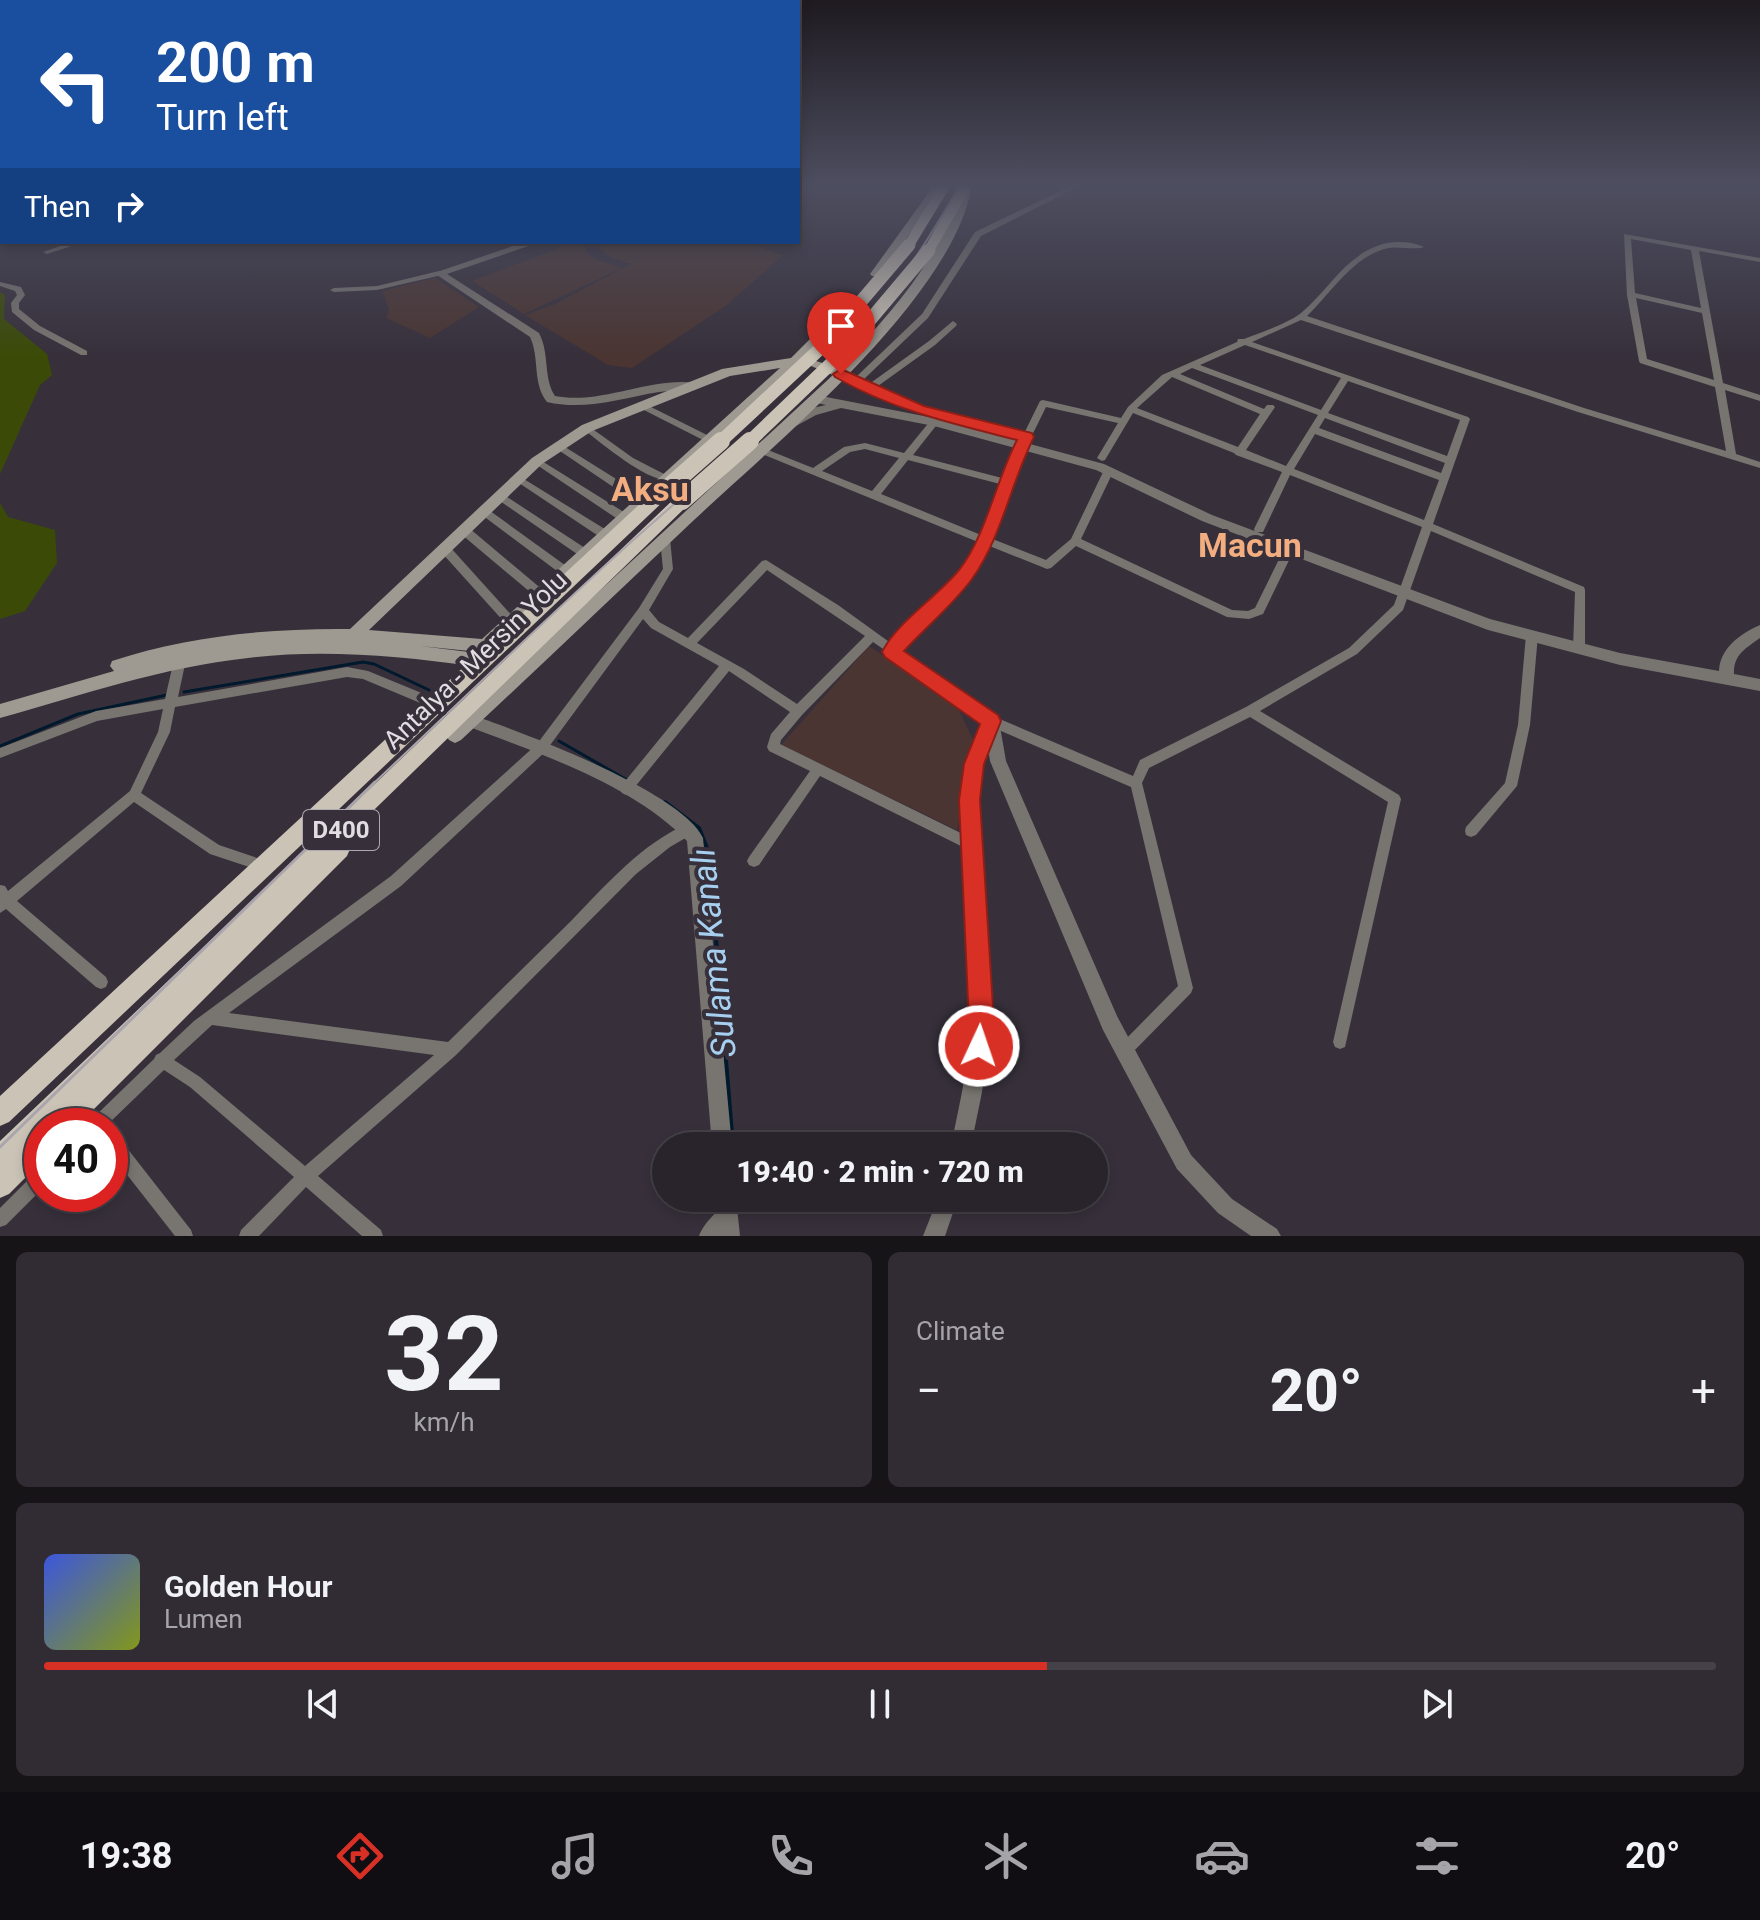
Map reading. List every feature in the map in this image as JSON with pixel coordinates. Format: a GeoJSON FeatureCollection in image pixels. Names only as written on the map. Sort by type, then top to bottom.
{"type":"FeatureCollection","features":[{"type":"Feature","properties":{"kind":"highway","name":"Antalya - Mersin Yolu"},"geometry":{"type":"LineString","coordinates":[[0,1113],[814,356],[868,298],[911,242]]}},
{"type":"Feature","properties":{"kind":"highway","name":"Antalya - Mersin Yolu"},"geometry":{"type":"LineString","coordinates":[[0,1159],[568,608],[670,491],[825,374],[874,320],[934,242]]}},
{"type":"Feature","properties":{"kind":"highway"},"geometry":{"type":"LineString","coordinates":[[444,698],[478,652]]}},
{"type":"Feature","properties":{"kind":"highway"},"geometry":{"type":"LineString","coordinates":[[372,800],[463,728]]}},
{"type":"Feature","properties":{"kind":"highway"},"geometry":{"type":"LineString","coordinates":[[77,1108],[463,728]]}},
{"type":"Feature","properties":{"kind":"highway"},"geometry":{"type":"LineString","coordinates":[[0,1185],[24,1161]]}},
{"type":"Feature","properties":{"kind":"main road"},"geometry":{"type":"LineString","coordinates":[[0,701],[181,656],[352,640],[478,652],[641,500],[670,491],[708,439],[796,361],[857,298],[899,242]]}},
{"type":"Feature","properties":{"kind":"main road"},"geometry":{"type":"LineString","coordinates":[[463,728],[841,374],[935,259],[945,242]]}},
{"type":"Feature","properties":{"kind":"main road"},"geometry":{"type":"LineString","coordinates":[[352,640],[537,461],[587,428],[727,372],[796,361],[813,362],[841,374]]}},
{"type":"Feature","properties":{"kind":"main road"},"geometry":{"type":"LineString","coordinates":[[752,369],[772,382],[816,399]]}},
{"type":"Feature","properties":{"kind":"main road"},"geometry":{"type":"LineString","coordinates":[[0,711],[181,656]]}},
{"type":"Feature","properties":{"kind":"street"},"geometry":{"type":"LineString","coordinates":[[863,384],[925,316],[973,242]]}},
{"type":"Feature","properties":{"kind":"street"},"geometry":{"type":"LineString","coordinates":[[1627,242],[1631,295],[1643,361],[1760,398]]}},
{"type":"Feature","properties":{"kind":"street"},"geometry":{"type":"LineString","coordinates":[[1657,242],[1760,260]]}},
{"type":"Feature","properties":{"kind":"street"},"geometry":{"type":"LineString","coordinates":[[47,252],[73,244]]}},
{"type":"Feature","properties":{"kind":"street"},"geometry":{"type":"LineString","coordinates":[[334,290],[377,288],[439,273],[529,244]]}},
{"type":"Feature","properties":{"kind":"street"},"geometry":{"type":"LineString","coordinates":[[760,450],[1047,565],[1075,541],[1123,421],[1131,409],[1172,374],[1301,317],[1345,270],[1363,257],[1394,244],[1420,247]]}},
{"type":"Feature","properties":{"kind":"street"},"geometry":{"type":"LineString","coordinates":[[1695,249],[1732,457]]}},
{"type":"Feature","properties":{"kind":"street"},"geometry":{"type":"LineString","coordinates":[[439,273],[535,335],[543,349],[542,387],[551,399],[572,402],[667,386],[693,386]]}},
{"type":"Feature","properties":{"kind":"street"},"geometry":{"type":"LineString","coordinates":[[0,284],[18,289],[21,295],[15,303],[15,310],[37,328],[84,353]]}},
{"type":"Feature","properties":{"kind":"street"},"geometry":{"type":"LineString","coordinates":[[1631,295],[1706,311]]}},
{"type":"Feature","properties":{"kind":"street"},"geometry":{"type":"LineString","coordinates":[[1301,317],[1760,465]]}},
{"type":"Feature","properties":{"kind":"street"},"geometry":{"type":"LineString","coordinates":[[863,384],[932,343],[953,324]]}},
{"type":"Feature","properties":{"kind":"street"},"geometry":{"type":"LineString","coordinates":[[1125,1050],[1186,988],[1136,783],[1144,764],[1250,711],[1353,651],[1399,607],[1465,419],[1241,341]]}},
{"type":"Feature","properties":{"kind":"street"},"geometry":{"type":"LineString","coordinates":[[854,360],[853,368],[863,384]]}},
{"type":"Feature","properties":{"kind":"street"},"geometry":{"type":"LineString","coordinates":[[1191,365],[1450,461]]}},
{"type":"Feature","properties":{"kind":"street"},"geometry":{"type":"LineString","coordinates":[[841,374],[920,410],[1105,464],[1214,512],[1406,589]]}},
{"type":"Feature","properties":{"kind":"street"},"geometry":{"type":"LineString","coordinates":[[1172,374],[1266,413]]}},
{"type":"Feature","properties":{"kind":"street"},"geometry":{"type":"LineString","coordinates":[[1259,529],[1287,472],[1346,377]]}},
{"type":"Feature","properties":{"kind":"street"},"geometry":{"type":"LineString","coordinates":[[1239,453],[1277,398]]}},
{"type":"Feature","properties":{"kind":"street"},"geometry":{"type":"LineString","coordinates":[[816,399],[1024,441]]}},
{"type":"Feature","properties":{"kind":"street"},"geometry":{"type":"LineString","coordinates":[[891,652],[966,574],[984,541],[1005,482],[1043,403],[1123,421]]}},
{"type":"Feature","properties":{"kind":"street"},"geometry":{"type":"LineString","coordinates":[[641,405],[708,439]]}},
{"type":"Feature","properties":{"kind":"street"},"geometry":{"type":"LineString","coordinates":[[782,430],[812,412],[846,405]]}},
{"type":"Feature","properties":{"kind":"street"},"geometry":{"type":"LineString","coordinates":[[1131,409],[1426,525],[1580,590],[1579,648]]}},
{"type":"Feature","properties":{"kind":"street"},"geometry":{"type":"LineString","coordinates":[[874,496],[934,422]]}},
{"type":"Feature","properties":{"kind":"street"},"geometry":{"type":"LineString","coordinates":[[587,428],[670,491]]}},
{"type":"Feature","properties":{"kind":"street"},"geometry":{"type":"LineString","coordinates":[[1314,430],[1444,478]]}},
{"type":"Feature","properties":{"kind":"street"},"geometry":{"type":"LineString","coordinates":[[557,445],[641,500]]}},
{"type":"Feature","properties":{"kind":"street"},"geometry":{"type":"LineString","coordinates":[[815,471],[843,451],[856,446],[1005,482]]}},
{"type":"Feature","properties":{"kind":"street"},"geometry":{"type":"LineString","coordinates":[[537,461],[623,517]]}},
{"type":"Feature","properties":{"kind":"street"},"geometry":{"type":"LineString","coordinates":[[1105,464],[1207,518],[1289,550],[1530,634],[1620,659],[1760,685]]}},
{"type":"Feature","properties":{"kind":"street"},"geometry":{"type":"LineString","coordinates":[[519,479],[604,534]]}},
{"type":"Feature","properties":{"kind":"street"},"geometry":{"type":"LineString","coordinates":[[501,497],[584,553]]}},
{"type":"Feature","properties":{"kind":"street"},"geometry":{"type":"LineString","coordinates":[[486,512],[565,571]]}},
{"type":"Feature","properties":{"kind":"street"},"geometry":{"type":"LineString","coordinates":[[465,531],[540,594]]}},
{"type":"Feature","properties":{"kind":"street"},"geometry":{"type":"LineString","coordinates":[[114,1108],[161,1060],[211,1018],[396,881],[541,748],[643,611],[668,569],[665,539]]}},
{"type":"Feature","properties":{"kind":"street"},"geometry":{"type":"LineString","coordinates":[[1075,541],[1231,614],[1243,616],[1259,611],[1289,550]]}},
{"type":"Feature","properties":{"kind":"street"},"geometry":{"type":"LineString","coordinates":[[446,550],[510,621]]}},
{"type":"Feature","properties":{"kind":"street"},"geometry":{"type":"LineString","coordinates":[[689,644],[766,564],[991,721],[1136,783]]}},
{"type":"Feature","properties":{"kind":"street"},"geometry":{"type":"LineString","coordinates":[[643,611],[655,625],[727,665],[798,711]]}},
{"type":"Feature","properties":{"kind":"street"},"geometry":{"type":"LineString","coordinates":[[1727,679],[1724,665],[1727,657],[1760,631]]}},
{"type":"Feature","properties":{"kind":"street"},"geometry":{"type":"LineString","coordinates":[[1471,831],[1511,786],[1524,725],[1530,634]]}},
{"type":"Feature","properties":{"kind":"street"},"geometry":{"type":"LineString","coordinates":[[872,636],[798,711],[775,738],[773,747],[970,844]]}},
{"type":"Feature","properties":{"kind":"street"},"geometry":{"type":"LineString","coordinates":[[101,982],[2,899],[134,795],[164,732],[181,656]]}},
{"type":"Feature","properties":{"kind":"street"},"geometry":{"type":"LineString","coordinates":[[630,784],[727,665]]}},
{"type":"Feature","properties":{"kind":"street"},"geometry":{"type":"LineString","coordinates":[[0,753],[96,716],[347,672],[364,674],[444,698]]}},
{"type":"Feature","properties":{"kind":"street"},"geometry":{"type":"LineString","coordinates":[[1250,711],[1395,799],[1340,1042]]}},
{"type":"Feature","properties":{"kind":"street"},"geometry":{"type":"LineString","coordinates":[[964,1132],[982,1023],[970,844],[974,764],[991,721]]}},
{"type":"Feature","properties":{"kind":"street"},"geometry":{"type":"LineString","coordinates":[[991,721],[998,761],[1125,1050],[1184,1162],[1225,1206],[1270,1236]]}},
{"type":"Feature","properties":{"kind":"street"},"geometry":{"type":"LineString","coordinates":[[463,728],[541,748],[630,784],[689,829],[695,838],[721,1132]]}},
{"type":"Feature","properties":{"kind":"street"},"geometry":{"type":"LineString","coordinates":[[754,861],[818,769]]}},
{"type":"Feature","properties":{"kind":"street"},"geometry":{"type":"LineString","coordinates":[[134,795],[215,850],[266,866]]}},
{"type":"Feature","properties":{"kind":"street"},"geometry":{"type":"LineString","coordinates":[[247,1236],[305,1177],[451,1050],[631,870],[665,843],[689,829]]}},
{"type":"Feature","properties":{"kind":"street"},"geometry":{"type":"LineString","coordinates":[[211,1018],[451,1050]]}},
{"type":"Feature","properties":{"kind":"street"},"geometry":{"type":"LineString","coordinates":[[161,1060],[195,1082],[375,1236]]}},
{"type":"Feature","properties":{"kind":"street"},"geometry":{"type":"LineString","coordinates":[[128,1163],[185,1236]]}},
{"type":"Feature","properties":{"kind":"street"},"geometry":{"type":"LineString","coordinates":[[0,1219],[24,1196]]}},
{"type":"Feature","properties":{"kind":"street"},"geometry":{"type":"LineString","coordinates":[[707,1236],[723,1212]]}},
{"type":"Feature","properties":{"kind":"street"},"geometry":{"type":"LineString","coordinates":[[727,1212],[729,1236]]}},
{"type":"Feature","properties":{"kind":"street"},"geometry":{"type":"LineString","coordinates":[[934,1236],[943,1212]]}},
{"type":"Feature","properties":{"kind":"shaded area"},"geometry":{"type":"Polygon","coordinates":[[[570,244],[584,244],[587,253],[596,259],[622,268],[524,314],[472,281],[570,244]]]}},
{"type":"Feature","properties":{"kind":"shaded area"},"geometry":{"type":"Polygon","coordinates":[[[598,244],[749,244],[783,255],[727,305],[632,368],[608,365],[525,315],[555,304],[631,264],[608,256],[599,249],[598,244]]]}},
{"type":"Feature","properties":{"kind":"shaded area"},"geometry":{"type":"Polygon","coordinates":[[[435,278],[479,307],[430,338],[386,318],[389,309],[382,291],[435,278]]]}},
{"type":"Feature","properties":{"kind":"shaded area"},"geometry":{"type":"Polygon","coordinates":[[[869,646],[958,708],[973,740],[957,830],[781,745],[869,646]]]}},
{"type":"Feature","properties":{"kind":"green space"},"geometry":{"type":"Polygon","coordinates":[[[0,292],[5,295],[4,319],[47,354],[52,375],[40,385],[0,474],[0,292]]]}},
{"type":"Feature","properties":{"kind":"green space"},"geometry":{"type":"Polygon","coordinates":[[[0,503],[8,517],[55,530],[57,563],[25,611],[0,619],[0,503]]]}},
{"type":"Feature","properties":{"kind":"waterway","name":"Sulama Kanalı"},"geometry":{"type":"LineString","coordinates":[[184,692],[363,662],[374,664],[429,690]]}},
{"type":"Feature","properties":{"kind":"waterway","name":"Sulama Kanalı"},"geometry":{"type":"LineString","coordinates":[[0,746],[78,714],[167,695]]}},
{"type":"Feature","properties":{"kind":"waterway","name":"Sulama Kanalı"},"geometry":{"type":"LineString","coordinates":[[559,741],[627,780]]}},
{"type":"Feature","properties":{"kind":"waterway","name":"Sulama Kanalı"},"geometry":{"type":"LineString","coordinates":[[665,802],[699,828],[709,853],[732,1132]]}},
{"type":"Feature","properties":{"kind":"tram line"},"geometry":{"type":"LineString","coordinates":[[373,784],[630,543],[794,396],[855,333],[895,286],[926,242]]}},
{"type":"Feature","properties":{"kind":"tram line"},"geometry":{"type":"LineString","coordinates":[[0,1147],[375,782]]}},
{"type":"Feature","properties":{"kind":"district","name":"Aksu"},"geometry":{"type":"Point","coordinates":[650,489]}},
{"type":"Feature","properties":{"kind":"district","name":"Macun"},"geometry":{"type":"Point","coordinates":[1250,545]}},
{"type":"Feature","properties":{"kind":"route"},"geometry":{"type":"LineString","coordinates":[[841,374],[868,389],[920,410],[1026,437],[1010,470],[984,541],[966,574],[891,652],[991,721],[974,764],[970,800],[982,1023],[979,1046]]}}]}
